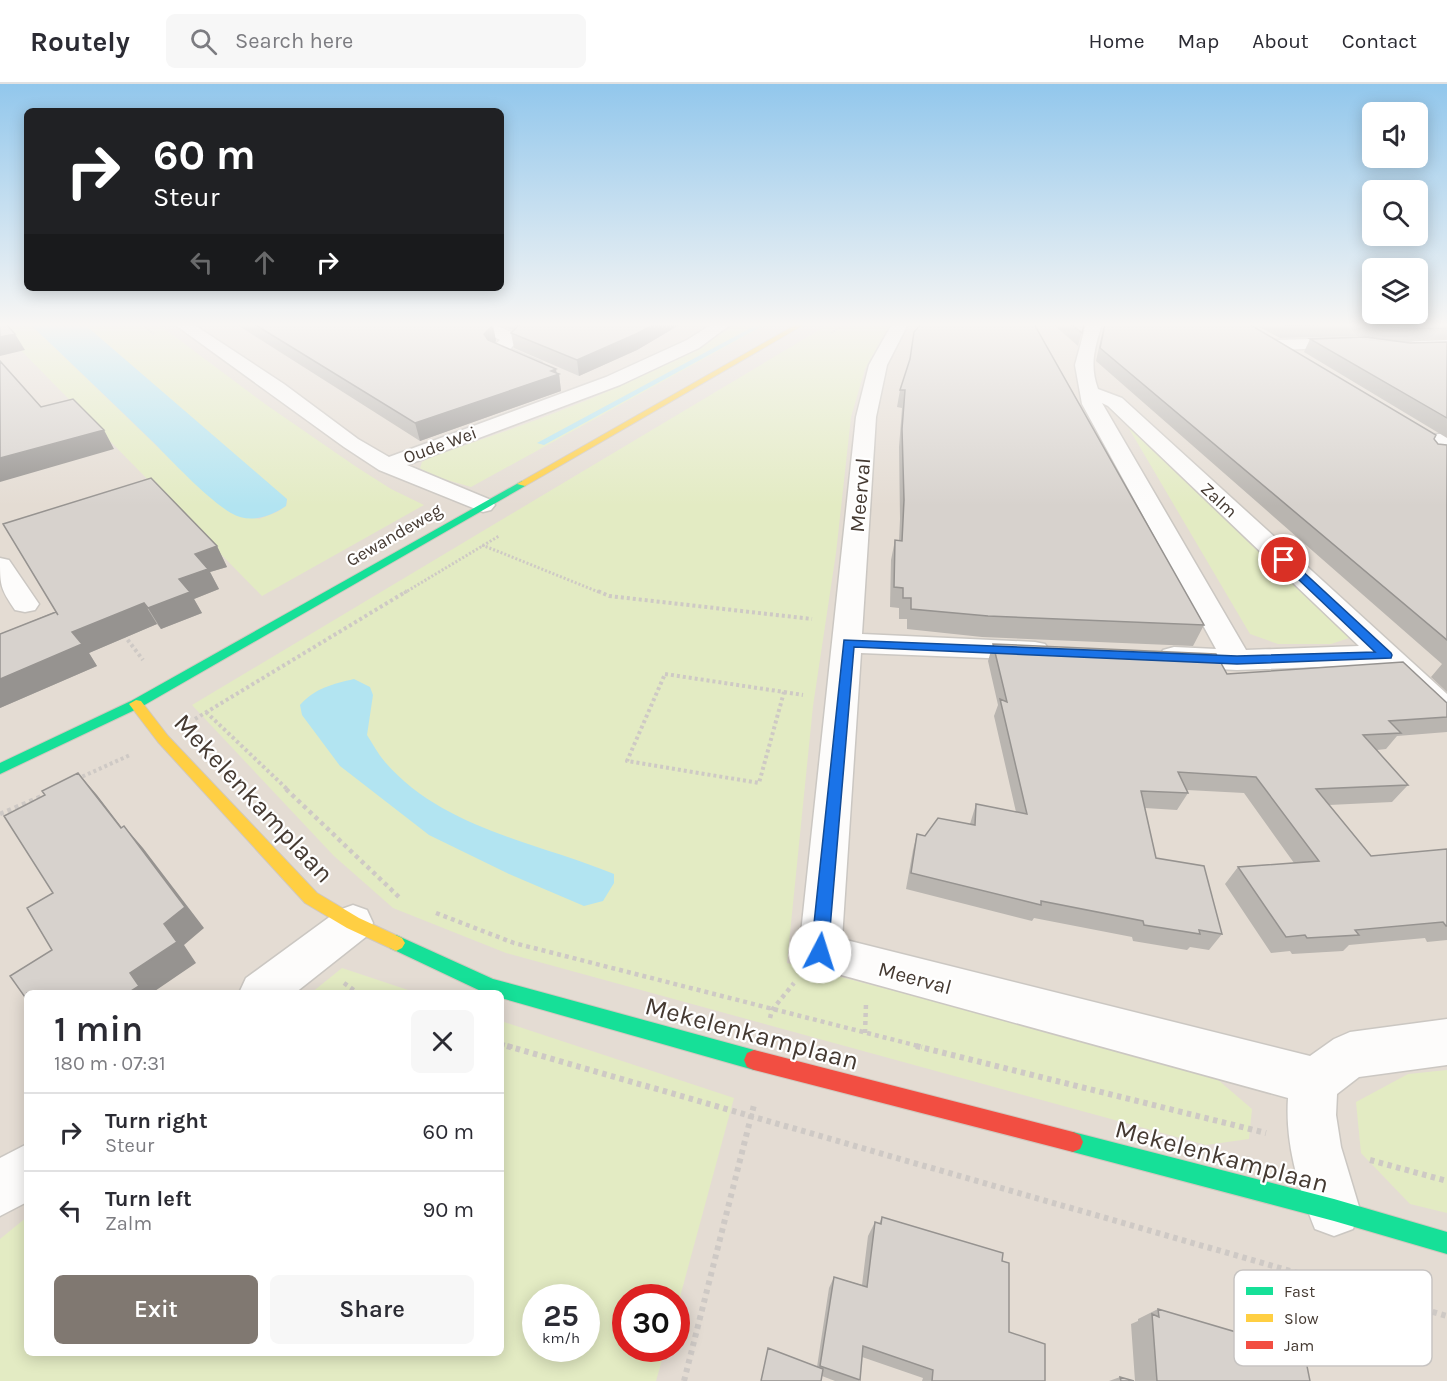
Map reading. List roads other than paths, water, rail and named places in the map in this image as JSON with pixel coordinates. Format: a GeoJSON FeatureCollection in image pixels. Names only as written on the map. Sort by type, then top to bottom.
{"type":"FeatureCollection","features":[{"type":"Feature","properties":{"kind":"street"},"geometry":{"type":"LineString","coordinates":[[272,385],[351,443],[387,465],[483,505]]}},
{"type":"Feature","properties":{"kind":"street"},"geometry":{"type":"LineString","coordinates":[[577,385],[590,390]]}},
{"type":"Feature","properties":{"kind":"street","name":"Oude Wei"},"geometry":{"type":"LineString","coordinates":[[387,465],[603,385]]}},
{"type":"Feature","properties":{"kind":"street","name":"Gewandeweg"},"geometry":{"type":"LineString","coordinates":[[0,769],[136,704],[695,385]]}},
{"type":"Feature","properties":{"kind":"street","name":"Meerval"},"geometry":{"type":"LineString","coordinates":[[874,385],[867,417],[820,952],[1315,1082]]}},
{"type":"Feature","properties":{"kind":"street"},"geometry":{"type":"LineString","coordinates":[[1089,385],[1092,393],[1092,404],[1237,660]]}},
{"type":"Feature","properties":{"kind":"street","name":"Zalm"},"geometry":{"type":"LineString","coordinates":[[1092,393],[1115,402],[1447,712]]}},
{"type":"Feature","properties":{"kind":"street"},"geometry":{"type":"LineString","coordinates":[[1410,428],[1441,443]]}},
{"type":"Feature","properties":{"kind":"street"},"geometry":{"type":"LineString","coordinates":[[0,566],[26,604]]}},
{"type":"Feature","properties":{"kind":"street"},"geometry":{"type":"LineString","coordinates":[[848,633],[1057,652]]}},
{"type":"Feature","properties":{"kind":"street"},"geometry":{"type":"LineString","coordinates":[[1153,656],[1237,660],[1386,655]]}},
{"type":"Feature","properties":{"kind":"street","name":"Mekelenkamplaan"},"geometry":{"type":"LineString","coordinates":[[136,704],[163,739],[311,898],[353,923],[502,990]]}},
{"type":"Feature","properties":{"kind":"street"},"geometry":{"type":"LineString","coordinates":[[265,990],[353,923]]}},
{"type":"Feature","properties":{"kind":"street","name":"Mekelenkamplaan"},"geometry":{"type":"LineString","coordinates":[[504,991],[762,1062],[1334,1210],[1447,1243]]}},
{"type":"Feature","properties":{"kind":"street"},"geometry":{"type":"LineString","coordinates":[[1334,1210],[1313,1145],[1311,1101],[1315,1082],[1350,1055],[1447,1042]]}},
{"type":"Feature","properties":{"kind":"street"},"geometry":{"type":"LineString","coordinates":[[0,1190],[24,1172]]}},
{"type":"Feature","properties":{"kind":"water"},"geometry":{"type":"Polygon","coordinates":[[[93,385],[154,385],[287,499],[286,506],[266,516],[252,519],[231,513],[190,480],[93,385]]]}},
{"type":"Feature","properties":{"kind":"water"},"geometry":{"type":"Polygon","coordinates":[[[354,679],[370,687],[373,695],[367,735],[385,762],[408,785],[434,803],[492,831],[614,874],[614,883],[603,901],[584,906],[509,874],[429,835],[340,766],[302,715],[300,705],[318,691],[354,679]]]}},
{"type":"Feature","properties":{"kind":"waterway"},"geometry":{"type":"LineString","coordinates":[[541,443],[650,385]]}}]}
